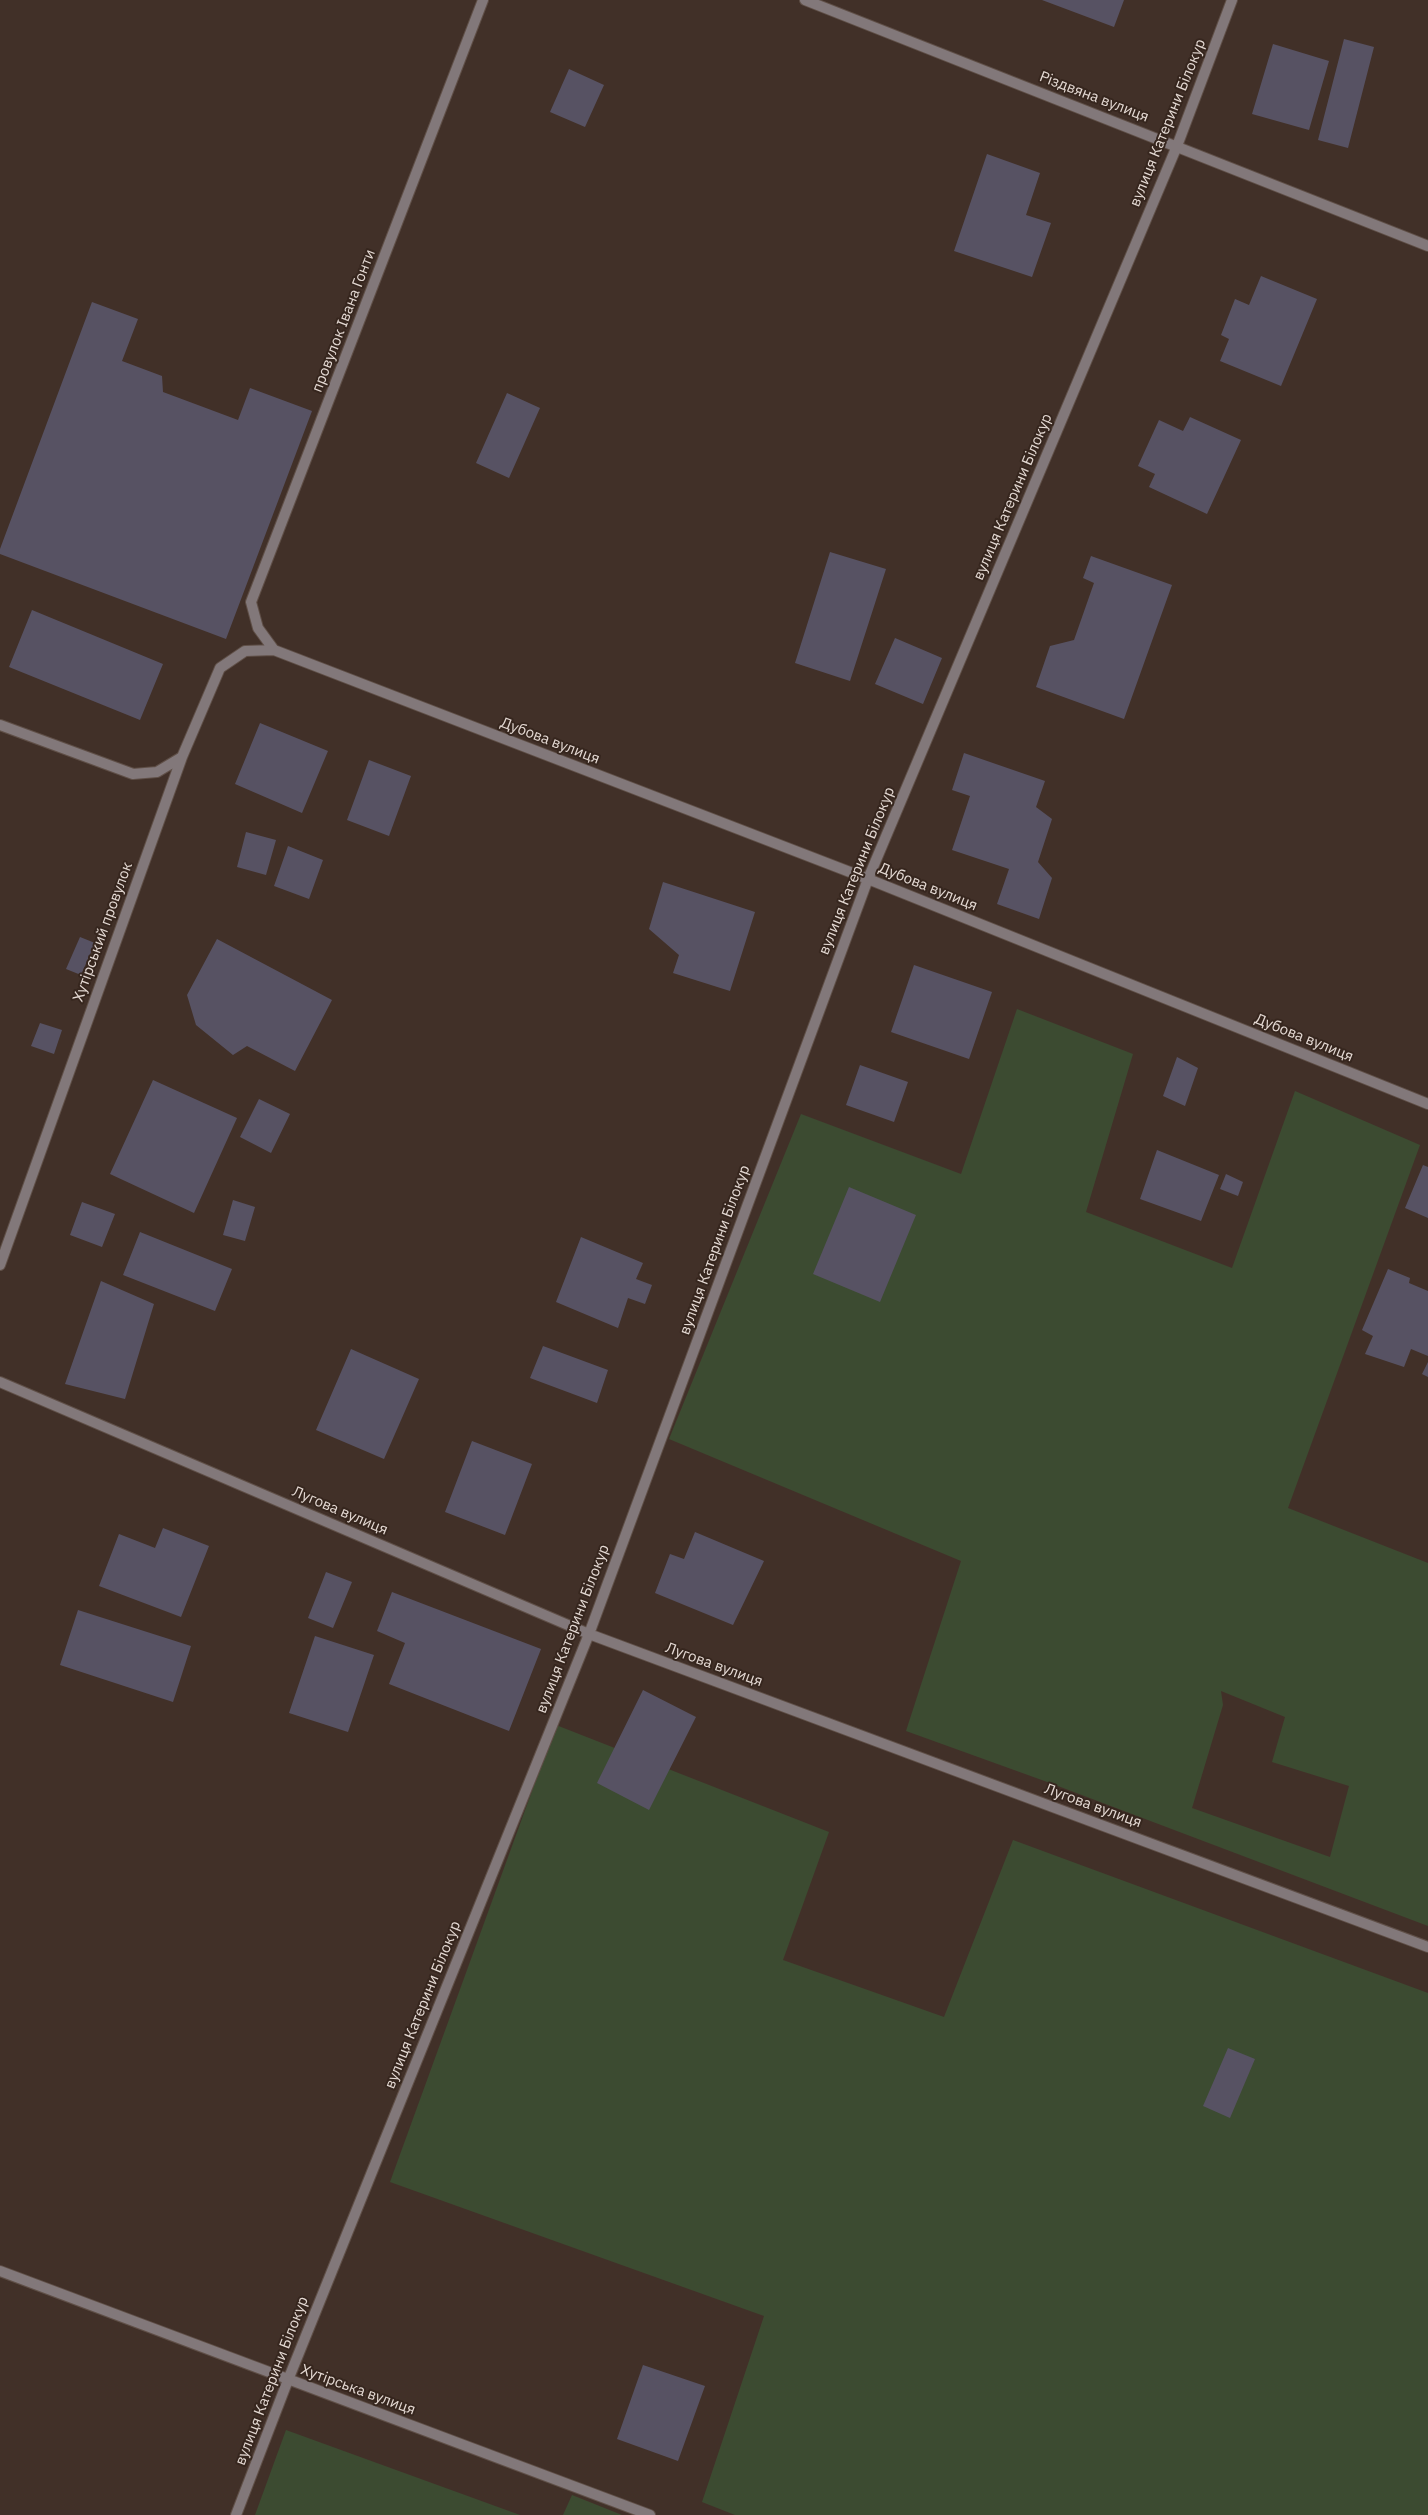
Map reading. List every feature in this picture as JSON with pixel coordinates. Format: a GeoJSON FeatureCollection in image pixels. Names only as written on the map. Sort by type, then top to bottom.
{"type":"FeatureCollection","features":[{"type":"Feature","properties":{"kind":"street","name":"провулок Івана Гонти"},"geometry":{"type":"LineString","coordinates":[[274,650],[258,628],[251,602],[483,0]]}},
{"type":"Feature","properties":{"kind":"street","name":"Різдвяна вулиця"},"geometry":{"type":"LineString","coordinates":[[805,0],[1428,246]]}},
{"type":"Feature","properties":{"kind":"street","name":"вулиця Катерини Білокур"},"geometry":{"type":"LineString","coordinates":[[236,2515],[288,2380],[589,1634],[868,879],[1177,146],[1232,0]]}},
{"type":"Feature","properties":{"kind":"street","name":"Хутірський провулок"},"geometry":{"type":"LineString","coordinates":[[0,1264],[182,757],[220,668],[245,651],[274,650]]}},
{"type":"Feature","properties":{"kind":"street","name":"Дубова вулиця"},"geometry":{"type":"LineString","coordinates":[[274,650],[868,879],[1428,1104]]}},
{"type":"Feature","properties":{"kind":"street"},"geometry":{"type":"LineString","coordinates":[[0,725],[133,774],[157,772],[182,757]]}},
{"type":"Feature","properties":{"kind":"street","name":"Лугова вулиця"},"geometry":{"type":"LineString","coordinates":[[0,1382],[589,1634],[1428,1947]]}},
{"type":"Feature","properties":{"kind":"street","name":"Хутірська вулиця"},"geometry":{"type":"LineString","coordinates":[[0,2271],[650,2515]]}},
{"type":"Feature","properties":{"kind":"green space"},"geometry":{"type":"Polygon","coordinates":[[[1017,1009],[1133,1054],[1086,1212],[1232,1268],[1295,1091],[1420,1145],[1288,1508],[1428,1563],[1428,1926],[1050,1783],[906,1731],[961,1561],[669,1439],[801,1114],[961,1174],[1017,1009]],[[1221,1691],[1223,1705],[1192,1808],[1330,1857],[1349,1786],[1272,1762],[1285,1717],[1221,1691]]]}},
{"type":"Feature","properties":{"kind":"green space"},"geometry":{"type":"Polygon","coordinates":[[[556,1725],[829,1832],[783,1960],[944,2017],[1013,1840],[1428,1993],[1428,2515],[735,2515],[702,2502],[764,2316],[390,2182],[556,1725]]]}},
{"type":"Feature","properties":{"kind":"green space"},"geometry":{"type":"Polygon","coordinates":[[[286,2430],[520,2515],[255,2515],[286,2430]]]}},
{"type":"Feature","properties":{"kind":"green space"},"geometry":{"type":"Polygon","coordinates":[[[572,2495],[622,2515],[563,2515],[572,2495]]]}},
{"type":"Feature","properties":{"kind":"building"},"geometry":{"type":"Polygon","coordinates":[[[1042,0],[1124,0],[1114,27],[1042,0]]]}},
{"type":"Feature","properties":{"kind":"building"},"geometry":{"type":"Polygon","coordinates":[[[1344,39],[1374,47],[1348,148],[1318,140],[1344,39]]]}},
{"type":"Feature","properties":{"kind":"building"},"geometry":{"type":"Polygon","coordinates":[[[1273,44],[1329,61],[1309,130],[1252,114],[1273,44]]]}},
{"type":"Feature","properties":{"kind":"building"},"geometry":{"type":"Polygon","coordinates":[[[569,69],[604,85],[585,127],[550,112],[569,69]]]}},
{"type":"Feature","properties":{"kind":"building"},"geometry":{"type":"Polygon","coordinates":[[[987,154],[1040,173],[1026,215],[1051,223],[1032,277],[954,251],[987,154]]]}},
{"type":"Feature","properties":{"kind":"building"},"geometry":{"type":"Polygon","coordinates":[[[1261,276],[1317,299],[1281,386],[1220,361],[1229,339],[1221,335],[1235,299],[1249,305],[1261,276]]]}},
{"type":"Feature","properties":{"kind":"building"},"geometry":{"type":"Polygon","coordinates":[[[92,302],[138,319],[122,361],[162,376],[163,392],[238,420],[250,388],[312,411],[226,639],[0,554],[0,549],[92,302]]]}},
{"type":"Feature","properties":{"kind":"building"},"geometry":{"type":"Polygon","coordinates":[[[507,393],[540,408],[509,478],[476,463],[507,393]]]}},
{"type":"Feature","properties":{"kind":"building"},"geometry":{"type":"Polygon","coordinates":[[[1190,417],[1241,440],[1207,514],[1149,487],[1155,474],[1138,466],[1159,420],[1183,431],[1190,417]]]}},
{"type":"Feature","properties":{"kind":"building"},"geometry":{"type":"Polygon","coordinates":[[[830,552],[886,569],[850,681],[795,663],[830,552]]]}},
{"type":"Feature","properties":{"kind":"building"},"geometry":{"type":"Polygon","coordinates":[[[1091,556],[1172,585],[1124,719],[1036,687],[1050,646],[1074,640],[1094,583],[1083,578],[1091,556]]]}},
{"type":"Feature","properties":{"kind":"building"},"geometry":{"type":"Polygon","coordinates":[[[32,610],[163,664],[140,720],[9,667],[32,610]]]}},
{"type":"Feature","properties":{"kind":"building"},"geometry":{"type":"Polygon","coordinates":[[[895,638],[942,658],[923,704],[875,684],[895,638]]]}},
{"type":"Feature","properties":{"kind":"building"},"geometry":{"type":"Polygon","coordinates":[[[260,723],[328,751],[302,813],[235,784],[260,723]]]}},
{"type":"Feature","properties":{"kind":"building"},"geometry":{"type":"Polygon","coordinates":[[[964,753],[1045,781],[1036,807],[1052,819],[1038,862],[1052,878],[1039,919],[997,904],[1009,869],[952,850],[970,796],[952,790],[964,753]]]}},
{"type":"Feature","properties":{"kind":"building"},"geometry":{"type":"Polygon","coordinates":[[[369,760],[411,776],[389,836],[347,820],[369,760]]]}},
{"type":"Feature","properties":{"kind":"building"},"geometry":{"type":"Polygon","coordinates":[[[246,832],[276,840],[266,875],[237,867],[246,832]]]}},
{"type":"Feature","properties":{"kind":"building"},"geometry":{"type":"Polygon","coordinates":[[[288,846],[323,860],[309,899],[274,886],[288,846]]]}},
{"type":"Feature","properties":{"kind":"building"},"geometry":{"type":"Polygon","coordinates":[[[663,882],[755,912],[730,991],[673,973],[679,955],[649,929],[663,882]]]}},
{"type":"Feature","properties":{"kind":"building"},"geometry":{"type":"Polygon","coordinates":[[[80,937],[95,943],[81,975],[66,969],[80,937]]]}},
{"type":"Feature","properties":{"kind":"building"},"geometry":{"type":"Polygon","coordinates":[[[217,939],[332,1000],[295,1071],[247,1046],[233,1055],[196,1025],[187,995],[217,939]]]}},
{"type":"Feature","properties":{"kind":"building"},"geometry":{"type":"Polygon","coordinates":[[[914,965],[992,992],[969,1059],[891,1032],[914,965]]]}},
{"type":"Feature","properties":{"kind":"building"},"geometry":{"type":"Polygon","coordinates":[[[40,1023],[62,1030],[54,1054],[31,1046],[40,1023]]]}},
{"type":"Feature","properties":{"kind":"building"},"geometry":{"type":"Polygon","coordinates":[[[1177,1057],[1198,1068],[1185,1106],[1163,1096],[1177,1057]]]}},
{"type":"Feature","properties":{"kind":"building"},"geometry":{"type":"Polygon","coordinates":[[[860,1065],[908,1082],[894,1122],[846,1105],[860,1065]]]}},
{"type":"Feature","properties":{"kind":"building"},"geometry":{"type":"Polygon","coordinates":[[[153,1080],[237,1118],[194,1213],[110,1174],[153,1080]]]}},
{"type":"Feature","properties":{"kind":"building"},"geometry":{"type":"Polygon","coordinates":[[[259,1099],[290,1114],[271,1153],[240,1137],[259,1099]]]}},
{"type":"Feature","properties":{"kind":"building"},"geometry":{"type":"Polygon","coordinates":[[[1157,1150],[1219,1175],[1201,1221],[1140,1199],[1157,1150]]]}},
{"type":"Feature","properties":{"kind":"building"},"geometry":{"type":"Polygon","coordinates":[[[1423,1165],[1428,1167],[1428,1218],[1405,1208],[1423,1165]]]}},
{"type":"Feature","properties":{"kind":"building"},"geometry":{"type":"Polygon","coordinates":[[[1226,1174],[1243,1182],[1238,1196],[1220,1189],[1226,1174]]]}},
{"type":"Feature","properties":{"kind":"building"},"geometry":{"type":"Polygon","coordinates":[[[849,1187],[916,1215],[880,1302],[813,1274],[849,1187]]]}},
{"type":"Feature","properties":{"kind":"building"},"geometry":{"type":"Polygon","coordinates":[[[233,1200],[255,1207],[245,1241],[223,1235],[233,1200]]]}},
{"type":"Feature","properties":{"kind":"building"},"geometry":{"type":"Polygon","coordinates":[[[82,1202],[115,1214],[102,1247],[70,1235],[82,1202]]]}},
{"type":"Feature","properties":{"kind":"building"},"geometry":{"type":"Polygon","coordinates":[[[140,1232],[232,1269],[215,1311],[123,1275],[140,1232]]]}},
{"type":"Feature","properties":{"kind":"building"},"geometry":{"type":"Polygon","coordinates":[[[581,1237],[643,1263],[636,1279],[652,1285],[645,1304],[628,1298],[618,1328],[556,1302],[581,1237]]]}},
{"type":"Feature","properties":{"kind":"building"},"geometry":{"type":"Polygon","coordinates":[[[1388,1269],[1410,1278],[1409,1283],[1428,1291],[1428,1356],[1411,1349],[1404,1367],[1365,1354],[1373,1336],[1362,1330],[1388,1269]]]}},
{"type":"Feature","properties":{"kind":"building"},"geometry":{"type":"Polygon","coordinates":[[[101,1281],[154,1304],[125,1399],[65,1384],[101,1281]]]}},
{"type":"Feature","properties":{"kind":"building"},"geometry":{"type":"Polygon","coordinates":[[[543,1346],[608,1370],[597,1403],[530,1378],[543,1346]]]}},
{"type":"Feature","properties":{"kind":"building"},"geometry":{"type":"Polygon","coordinates":[[[351,1349],[419,1379],[384,1459],[316,1430],[351,1349]]]}},
{"type":"Feature","properties":{"kind":"building"},"geometry":{"type":"Polygon","coordinates":[[[1428,1362],[1428,1377],[1422,1374],[1428,1362]]]}},
{"type":"Feature","properties":{"kind":"building"},"geometry":{"type":"Polygon","coordinates":[[[472,1441],[532,1464],[505,1535],[445,1512],[472,1441]]]}},
{"type":"Feature","properties":{"kind":"building"},"geometry":{"type":"Polygon","coordinates":[[[163,1528],[209,1546],[181,1617],[99,1586],[119,1534],[155,1548],[163,1528]]]}},
{"type":"Feature","properties":{"kind":"building"},"geometry":{"type":"Polygon","coordinates":[[[695,1532],[764,1561],[733,1625],[655,1593],[670,1554],[684,1559],[695,1532]]]}},
{"type":"Feature","properties":{"kind":"building"},"geometry":{"type":"Polygon","coordinates":[[[326,1572],[352,1582],[333,1628],[308,1618],[326,1572]]]}},
{"type":"Feature","properties":{"kind":"building"},"geometry":{"type":"Polygon","coordinates":[[[392,1592],[541,1649],[509,1731],[389,1684],[405,1643],[377,1631],[392,1592]]]}},
{"type":"Feature","properties":{"kind":"building"},"geometry":{"type":"Polygon","coordinates":[[[78,1610],[191,1646],[173,1702],[60,1665],[78,1610]]]}},
{"type":"Feature","properties":{"kind":"building"},"geometry":{"type":"Polygon","coordinates":[[[315,1636],[374,1655],[348,1732],[289,1713],[315,1636]]]}},
{"type":"Feature","properties":{"kind":"building"},"geometry":{"type":"Polygon","coordinates":[[[643,1690],[696,1717],[649,1810],[597,1783],[643,1690]]]}},
{"type":"Feature","properties":{"kind":"building"},"geometry":{"type":"Polygon","coordinates":[[[1228,2048],[1255,2059],[1230,2118],[1203,2106],[1228,2048]]]}},
{"type":"Feature","properties":{"kind":"building"},"geometry":{"type":"Polygon","coordinates":[[[643,2365],[705,2386],[678,2461],[617,2439],[643,2365]]]}}]}
